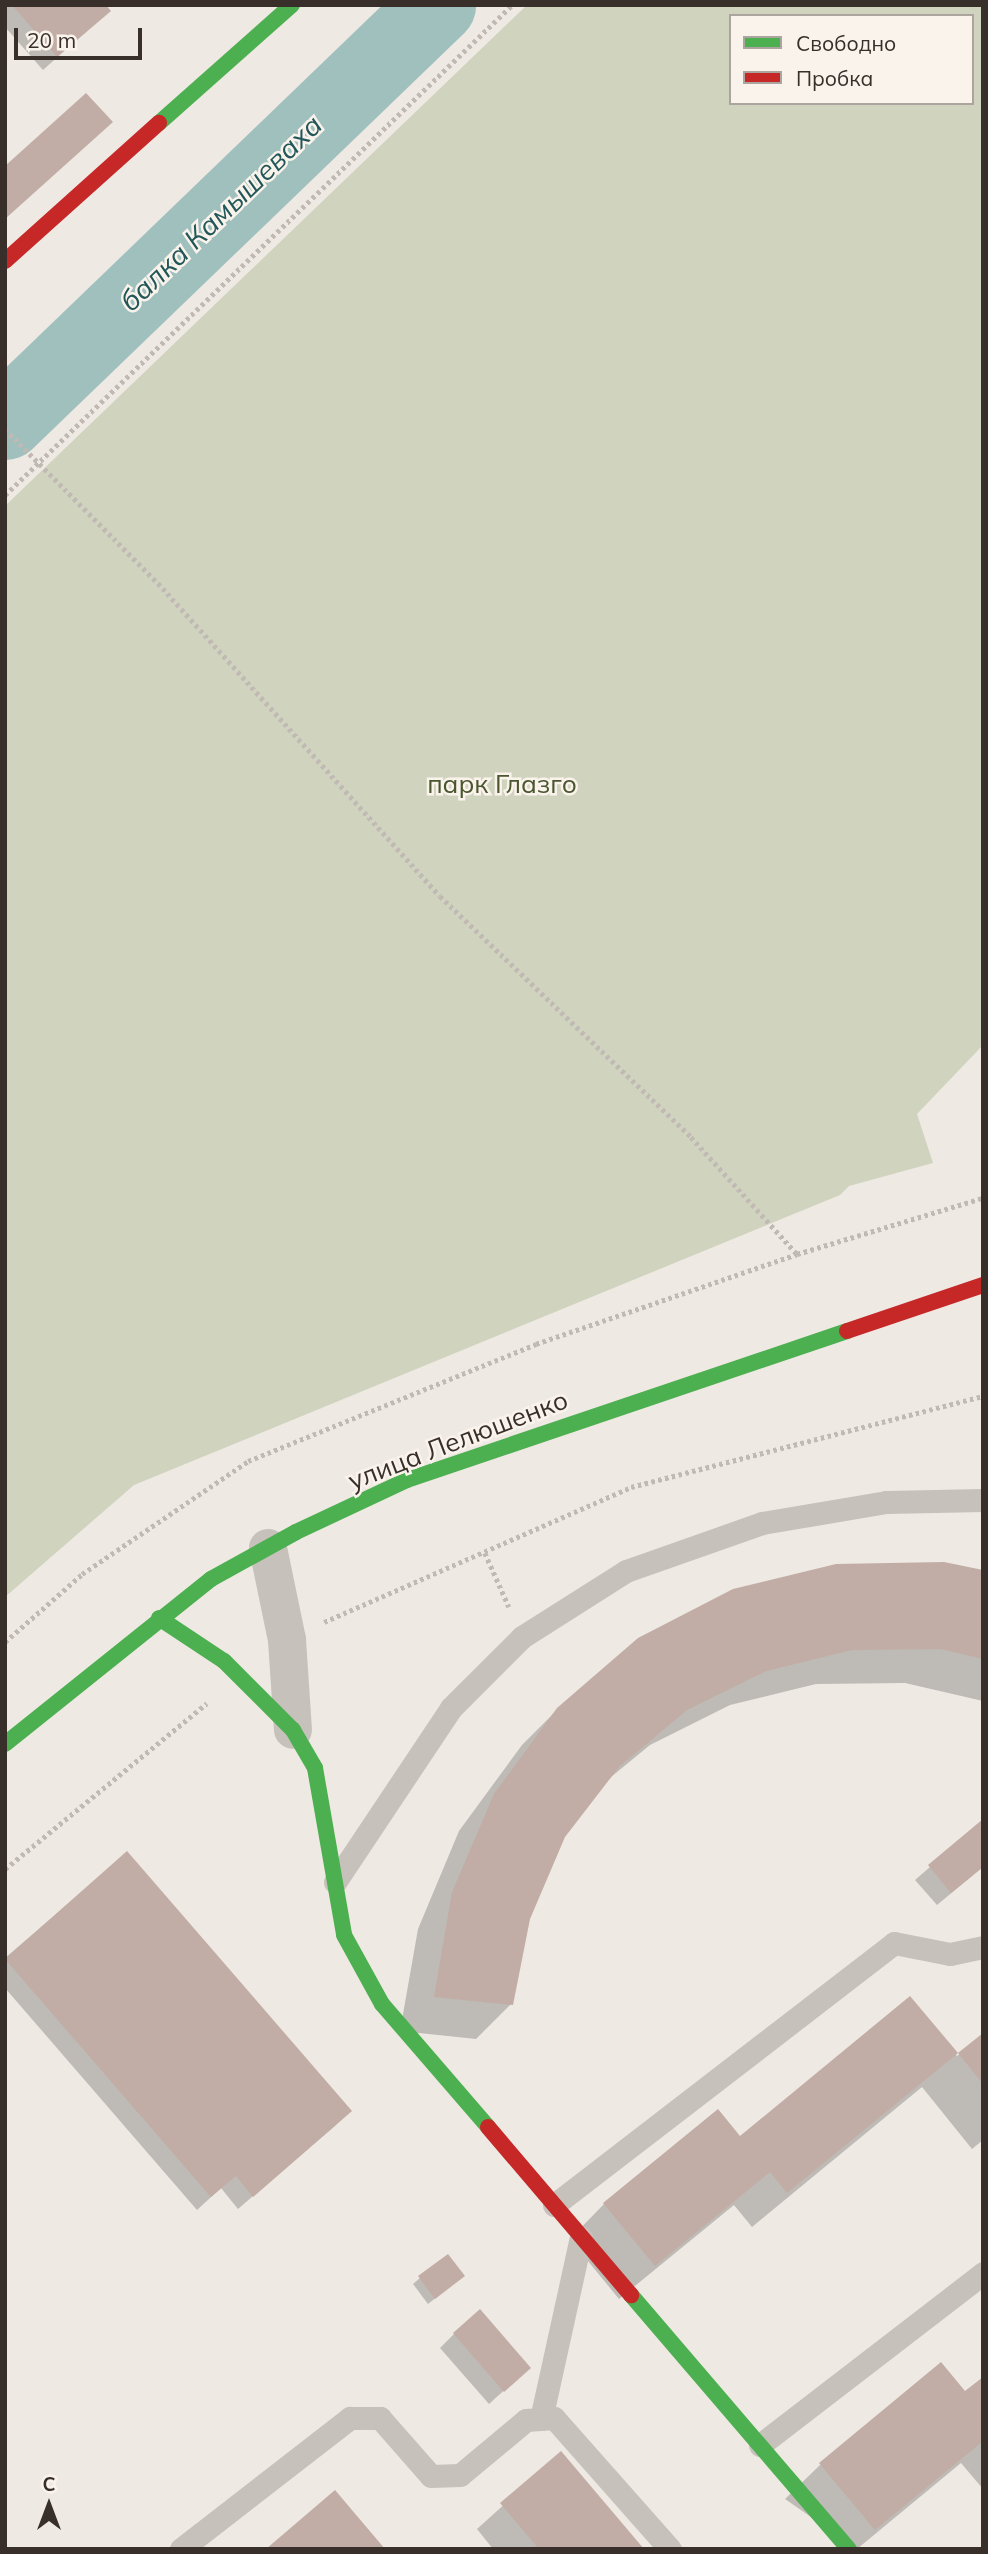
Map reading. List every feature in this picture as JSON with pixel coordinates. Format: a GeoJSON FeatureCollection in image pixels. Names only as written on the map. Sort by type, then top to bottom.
{"type":"FeatureCollection","features":[{"type":"Feature","properties":{"kind":"street"},"geometry":{"type":"LineString","coordinates":[[5,261],[292,5]]}},
{"type":"Feature","properties":{"kind":"street","name":"улица Лелюшенко"},"geometry":{"type":"LineString","coordinates":[[5,1744],[211,1579],[407,1480],[983,1285]]}},
{"type":"Feature","properties":{"kind":"street"},"geometry":{"type":"LineString","coordinates":[[268,1548],[286,1640],[293,1730]]}},
{"type":"Feature","properties":{"kind":"street"},"geometry":{"type":"LineString","coordinates":[[159,1618],[225,1661],[293,1730],[315,1768],[344,1935],[382,2004],[849,2549]]}},
{"type":"Feature","properties":{"kind":"lane"},"geometry":{"type":"LineString","coordinates":[[335,1882],[451,1708],[522,1637],[625,1572],[762,1523],[886,1502],[983,1500]]}},
{"type":"Feature","properties":{"kind":"lane"},"geometry":{"type":"LineString","coordinates":[[554,2205],[894,1943],[950,1954],[983,1947]]}},
{"type":"Feature","properties":{"kind":"lane"},"geometry":{"type":"LineString","coordinates":[[541,2419],[581,2236]]}},
{"type":"Feature","properties":{"kind":"lane"},"geometry":{"type":"LineString","coordinates":[[760,2445],[983,2273]]}},
{"type":"Feature","properties":{"kind":"lane"},"geometry":{"type":"LineString","coordinates":[[181,2549],[350,2418],[380,2418],[431,2476],[460,2475],[526,2420],[554,2418],[670,2549]]}},
{"type":"Feature","properties":{"kind":"path"},"geometry":{"type":"LineString","coordinates":[[5,495],[512,5]]}},
{"type":"Feature","properties":{"kind":"path"},"geometry":{"type":"LineString","coordinates":[[5,429],[41,462],[158,583],[440,896],[691,1137],[797,1254]]}},
{"type":"Feature","properties":{"kind":"path"},"geometry":{"type":"LineString","coordinates":[[5,1642],[82,1574],[248,1461],[536,1344],[797,1254],[983,1198]]}},
{"type":"Feature","properties":{"kind":"path"},"geometry":{"type":"LineString","coordinates":[[286,1640],[631,1487],[983,1396]]}},
{"type":"Feature","properties":{"kind":"path"},"geometry":{"type":"LineString","coordinates":[[485,1553],[522,1637]]}},
{"type":"Feature","properties":{"kind":"path"},"geometry":{"type":"LineString","coordinates":[[5,1869],[240,1676]]}},
{"type":"Feature","properties":{"kind":"green space","name":"парк Глазго"},"geometry":{"type":"Polygon","coordinates":[[[527,5],[983,5],[983,1045],[917,1114],[933,1163],[849,1186],[840,1195],[134,1485],[5,1597],[5,506],[527,5]]]}},
{"type":"Feature","properties":{"kind":"building"},"geometry":{"type":"Polygon","coordinates":[[[12,5],[106,5],[111,11],[57,57],[12,5]]]}},
{"type":"Feature","properties":{"kind":"building"},"geometry":{"type":"Polygon","coordinates":[[[86,93],[113,122],[5,219],[5,166],[86,93]]]}},
{"type":"Feature","properties":{"kind":"building"},"geometry":{"type":"Polygon","coordinates":[[[944,1562],[983,1570],[983,1659],[941,1649],[852,1650],[766,1671],[687,1710],[619,1767],[565,1837],[530,1919],[513,2005],[434,1997],[452,1892],[494,1794],[557,1708],[638,1638],[733,1589],[836,1564],[944,1562]]]}},
{"type":"Feature","properties":{"kind":"building"},"geometry":{"type":"Polygon","coordinates":[[[983,1819],[983,1867],[951,1893],[928,1865],[983,1819]]]}},
{"type":"Feature","properties":{"kind":"building"},"geometry":{"type":"Polygon","coordinates":[[[127,1851],[352,2111],[253,2197],[236,2176],[211,2197],[5,1959],[127,1851]]]}},
{"type":"Feature","properties":{"kind":"building"},"geometry":{"type":"Polygon","coordinates":[[[910,1996],[958,2053],[787,2193],[770,2172],[655,2266],[603,2203],[718,2109],[740,2136],[910,1996]]]}},
{"type":"Feature","properties":{"kind":"building"},"geometry":{"type":"Polygon","coordinates":[[[983,2033],[983,2084],[958,2053],[983,2033]]]}},
{"type":"Feature","properties":{"kind":"building"},"geometry":{"type":"Polygon","coordinates":[[[448,2254],[465,2276],[435,2299],[418,2276],[448,2254]]]}},
{"type":"Feature","properties":{"kind":"building"},"geometry":{"type":"Polygon","coordinates":[[[480,2309],[531,2368],[504,2392],[453,2333],[480,2309]]]}},
{"type":"Feature","properties":{"kind":"building"},"geometry":{"type":"Polygon","coordinates":[[[941,2362],[965,2391],[983,2377],[983,2441],[875,2530],[819,2463],[941,2362]]]}},
{"type":"Feature","properties":{"kind":"building"},"geometry":{"type":"Polygon","coordinates":[[[561,2451],[644,2549],[539,2549],[500,2503],[561,2451]]]}},
{"type":"Feature","properties":{"kind":"building"},"geometry":{"type":"Polygon","coordinates":[[[335,2490],[385,2549],[266,2549],[335,2490]]]}},
{"type":"Feature","properties":{"kind":"waterway","name":"балка Камышеваха"},"geometry":{"type":"LineString","coordinates":[[5,421],[437,5]]}},
{"type":"Feature","properties":{"kind":"traffic: fast"},"geometry":{"type":"LineString","coordinates":[[159,123],[292,5]]}},
{"type":"Feature","properties":{"kind":"traffic: fast"},"geometry":{"type":"LineString","coordinates":[[5,1744],[211,1579],[296,1532],[407,1480],[847,1331]]}},
{"type":"Feature","properties":{"kind":"traffic: fast"},"geometry":{"type":"LineString","coordinates":[[159,1618],[224,1661],[293,1730],[315,1768],[344,1935],[382,2004],[488,2127]]}},
{"type":"Feature","properties":{"kind":"traffic: fast"},"geometry":{"type":"LineString","coordinates":[[631,2295],[849,2549]]}},
{"type":"Feature","properties":{"kind":"traffic: jam"},"geometry":{"type":"LineString","coordinates":[[5,261],[159,123]]}},
{"type":"Feature","properties":{"kind":"traffic: jam"},"geometry":{"type":"LineString","coordinates":[[847,1331],[983,1285]]}},
{"type":"Feature","properties":{"kind":"traffic: jam"},"geometry":{"type":"LineString","coordinates":[[488,2127],[631,2295]]}}]}
